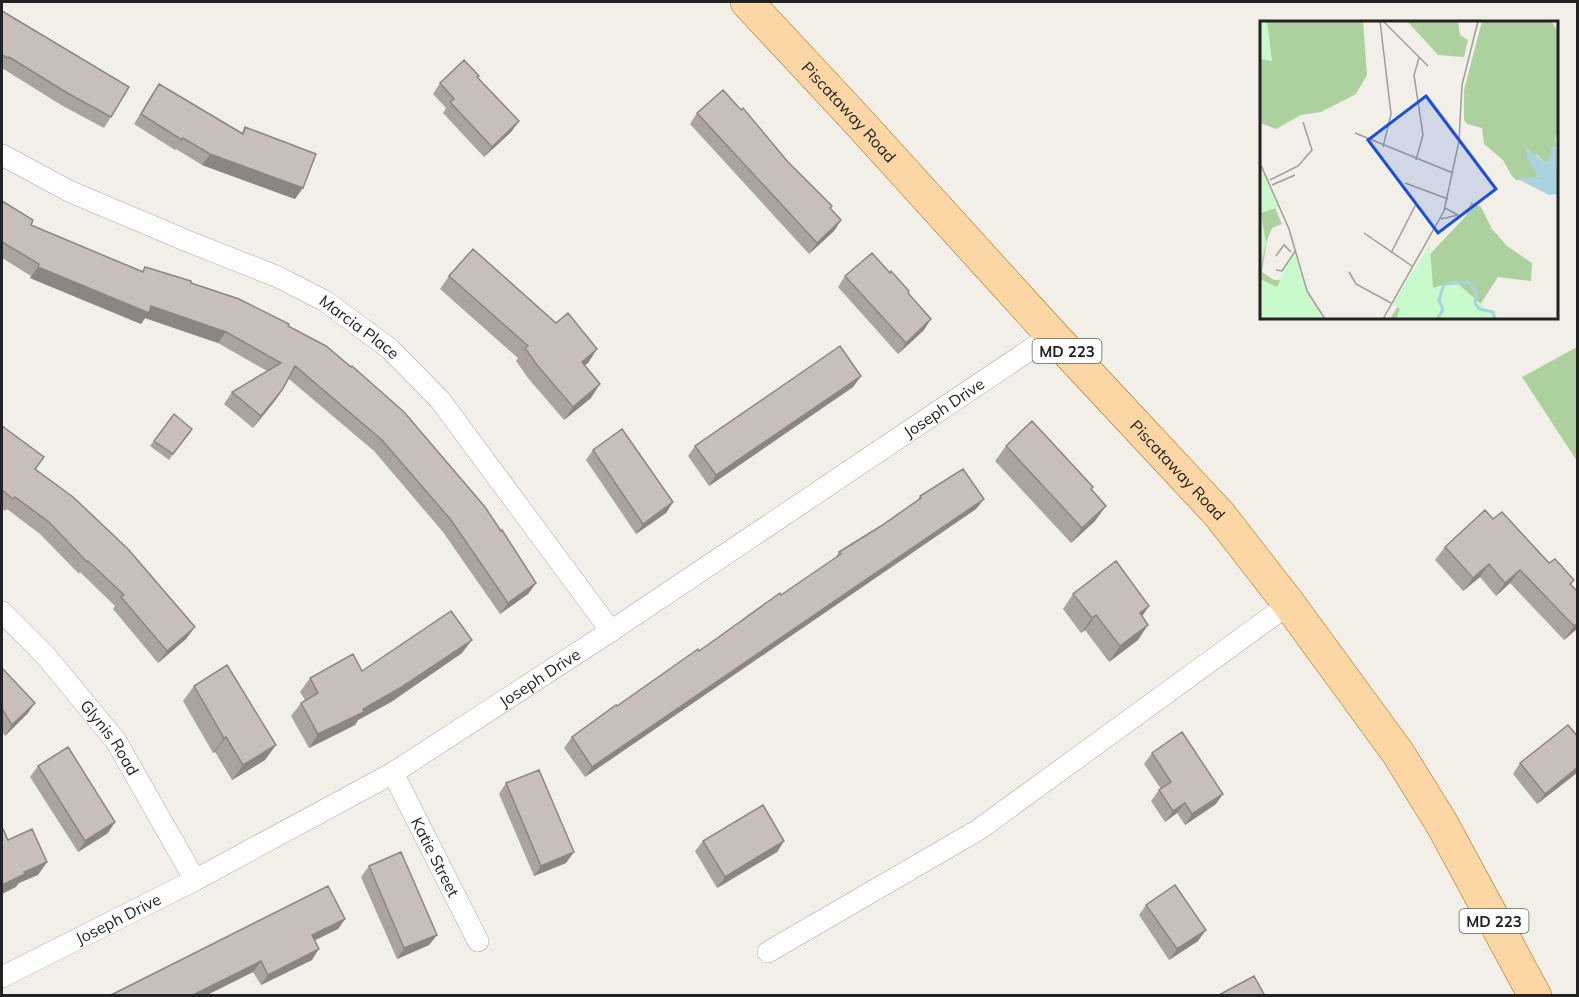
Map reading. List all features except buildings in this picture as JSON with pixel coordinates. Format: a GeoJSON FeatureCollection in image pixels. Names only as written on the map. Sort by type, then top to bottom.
{"type":"FeatureCollection","features":[{"type":"Feature","properties":{"kind":"main road","name":"Piscataway Road"},"geometry":{"type":"LineString","coordinates":[[747,2],[1219,514],[1289,604],[1398,753],[1442,824],[1535,996]]}},
{"type":"Feature","properties":{"kind":"street","name":"Marcia Place"},"geometry":{"type":"LineString","coordinates":[[2,155],[69,191],[276,276],[326,301],[390,349],[440,400],[611,631]]}},
{"type":"Feature","properties":{"kind":"street","name":"Joseph Drive"},"geometry":{"type":"LineString","coordinates":[[2,977],[195,880],[393,773],[611,631],[1052,335]]}},
{"type":"Feature","properties":{"kind":"street"},"geometry":{"type":"LineString","coordinates":[[768,952],[978,830],[1289,604]]}},
{"type":"Feature","properties":{"kind":"street","name":"Glynis Road"},"geometry":{"type":"LineString","coordinates":[[2,612],[45,655],[116,741],[195,880]]}},
{"type":"Feature","properties":{"kind":"street","name":"Katie Street"},"geometry":{"type":"LineString","coordinates":[[393,773],[478,941]]}},
{"type":"Feature","properties":{"kind":"green space"},"geometry":{"type":"Polygon","coordinates":[[[1577,347],[1577,461],[1522,377],[1577,347]]]}}]}
